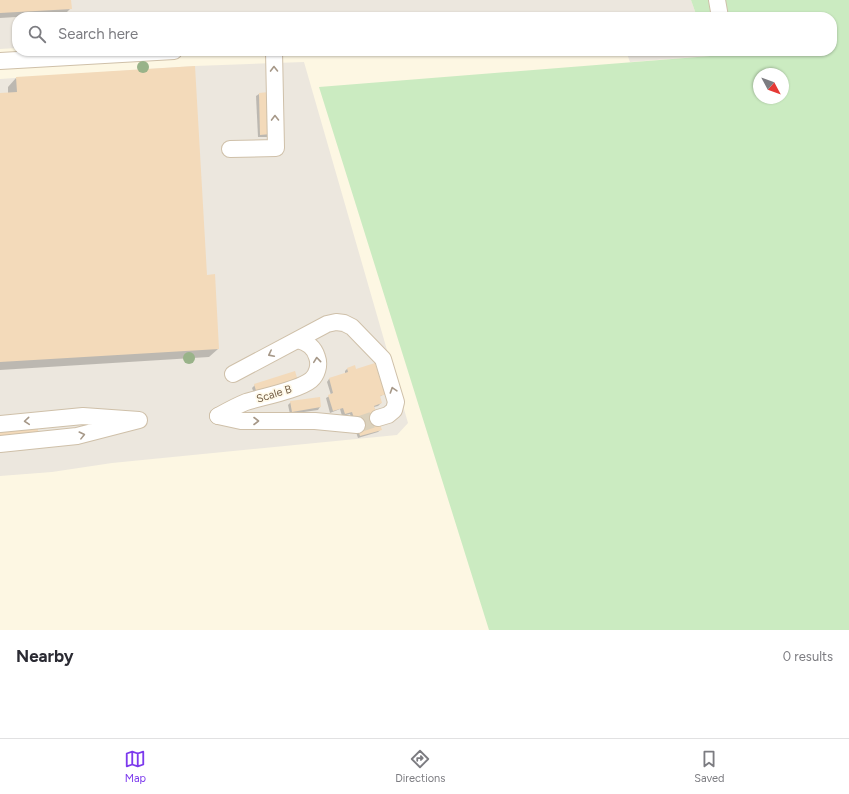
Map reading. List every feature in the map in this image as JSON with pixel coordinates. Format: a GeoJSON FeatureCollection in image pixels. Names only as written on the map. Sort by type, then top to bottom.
{"type":"FeatureCollection","features":[{"type":"Feature","properties":{"kind":"lane"},"geometry":{"type":"LineString","coordinates":[[717,0],[719,12]]}},
{"type":"Feature","properties":{"kind":"lane"},"geometry":{"type":"LineString","coordinates":[[0,61],[87,56]]}},
{"type":"Feature","properties":{"kind":"lane"},"geometry":{"type":"LineString","coordinates":[[230,149],[276,148],[274,56]]}},
{"type":"Feature","properties":{"kind":"lane"},"geometry":{"type":"LineString","coordinates":[[233,374],[327,324],[336,322],[344,323],[352,327],[383,359],[396,402],[394,410],[378,418]]}},
{"type":"Feature","properties":{"kind":"lane","name":"Scale B"},"geometry":{"type":"LineString","coordinates":[[298,340],[308,343],[315,351],[318,360],[317,370],[312,379],[303,385],[244,403],[218,416],[241,421],[315,421],[357,425]]}},
{"type":"Feature","properties":{"kind":"lane"},"geometry":{"type":"LineString","coordinates":[[0,424],[83,416],[139,420],[77,436],[0,444]]}},
{"type":"Feature","properties":{"kind":"shaded area"},"geometry":{"type":"Polygon","coordinates":[[[0,0],[691,0],[695,12],[12,12],[12,48],[0,49],[0,0]]]}},
{"type":"Feature","properties":{"kind":"shaded area"},"geometry":{"type":"Polygon","coordinates":[[[628,56],[710,56],[630,62],[628,56]]]}},
{"type":"Feature","properties":{"kind":"shaded area"},"geometry":{"type":"Polygon","coordinates":[[[304,62],[408,423],[397,435],[112,463],[52,472],[0,476],[0,79],[195,66],[304,62]]]}},
{"type":"Feature","properties":{"kind":"green space"},"geometry":{"type":"Polygon","coordinates":[[[691,0],[849,0],[849,630],[489,630],[319,87],[710,56],[837,56],[837,12],[695,12],[691,0]]]}},
{"type":"Feature","properties":{"kind":"building"},"geometry":{"type":"Polygon","coordinates":[[[0,0],[71,0],[72,9],[0,13],[0,0]]]}},
{"type":"Feature","properties":{"kind":"building"},"geometry":{"type":"Polygon","coordinates":[[[195,66],[207,275],[215,274],[219,349],[0,362],[0,93],[17,92],[16,77],[195,66]]]}},
{"type":"Feature","properties":{"kind":"building"},"geometry":{"type":"Polygon","coordinates":[[[269,92],[271,134],[260,135],[259,93],[269,92]]]}},
{"type":"Feature","properties":{"kind":"building"},"geometry":{"type":"Polygon","coordinates":[[[375,363],[387,394],[380,396],[382,403],[374,406],[382,430],[360,436],[352,412],[345,414],[343,408],[333,411],[328,395],[333,393],[329,378],[348,372],[347,368],[355,365],[356,369],[375,363]]]}},
{"type":"Feature","properties":{"kind":"building"},"geometry":{"type":"Polygon","coordinates":[[[295,371],[298,381],[257,394],[254,384],[295,371]]]}},
{"type":"Feature","properties":{"kind":"building"},"geometry":{"type":"Polygon","coordinates":[[[320,397],[321,407],[292,412],[290,401],[320,397]]]}},
{"type":"Feature","properties":{"kind":"building"},"geometry":{"type":"Polygon","coordinates":[[[38,425],[38,435],[0,438],[0,429],[38,425]]]}},
{"type":"Feature","properties":{"kind":"tunnel"},"geometry":{"type":"LineString","coordinates":[[357,425],[378,418]]}}]}
